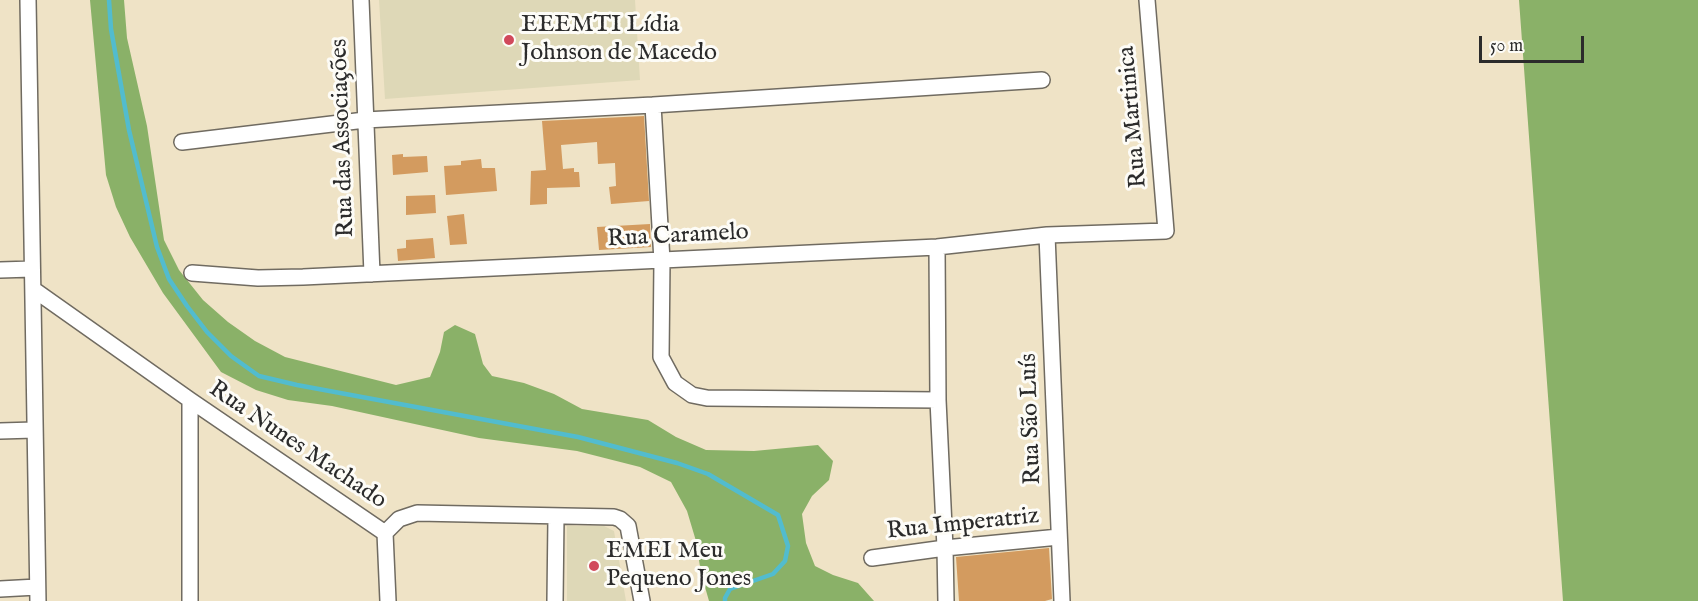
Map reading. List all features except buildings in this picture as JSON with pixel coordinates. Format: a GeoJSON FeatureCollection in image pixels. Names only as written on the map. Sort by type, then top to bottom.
{"type":"FeatureCollection","features":[{"type":"Feature","properties":{"kind":"street"},"geometry":{"type":"LineString","coordinates":[[0,588],[38,594],[28,0]]}},
{"type":"Feature","properties":{"kind":"street","name":"Rua das Associações"},"geometry":{"type":"LineString","coordinates":[[361,0],[372,274]]}},
{"type":"Feature","properties":{"kind":"street","name":"Rua Martinica"},"geometry":{"type":"LineString","coordinates":[[1147,0],[1166,231]]}},
{"type":"Feature","properties":{"kind":"street"},"geometry":{"type":"LineString","coordinates":[[182,142],[365,120],[653,105],[1042,80]]}},
{"type":"Feature","properties":{"kind":"street"},"geometry":{"type":"LineString","coordinates":[[653,105],[662,261],[661,357],[675,383],[692,394],[707,398],[938,400]]}},
{"type":"Feature","properties":{"kind":"street","name":"Rua Caramelo"},"geometry":{"type":"LineString","coordinates":[[192,273],[280,278],[937,247],[1047,235],[1166,231]]}},
{"type":"Feature","properties":{"kind":"street","name":"Rua São Luís"},"geometry":{"type":"LineString","coordinates":[[1047,235],[1062,601]]}},
{"type":"Feature","properties":{"kind":"street"},"geometry":{"type":"LineString","coordinates":[[937,247],[938,400],[946,601]]}},
{"type":"Feature","properties":{"kind":"street"},"geometry":{"type":"LineString","coordinates":[[0,270],[32,269]]}},
{"type":"Feature","properties":{"kind":"street","name":"Rua Nunes Machado"},"geometry":{"type":"LineString","coordinates":[[33,290],[385,533],[399,519],[417,513],[614,517],[628,526],[642,601]]}},
{"type":"Feature","properties":{"kind":"street"},"geometry":{"type":"LineString","coordinates":[[190,400],[190,601]]}},
{"type":"Feature","properties":{"kind":"street"},"geometry":{"type":"LineString","coordinates":[[0,431],[34,430]]}},
{"type":"Feature","properties":{"kind":"street"},"geometry":{"type":"LineString","coordinates":[[555,601],[556,517]]}},
{"type":"Feature","properties":{"kind":"street"},"geometry":{"type":"LineString","coordinates":[[385,533],[388,601]]}},
{"type":"Feature","properties":{"kind":"street","name":"Rua Imperatriz"},"geometry":{"type":"LineString","coordinates":[[872,558],[1059,537]]}},
{"type":"Feature","properties":{"kind":"shaded area","name":"EEEMTI Lídia Johnson de Macedo"},"geometry":{"type":"Polygon","coordinates":[[[379,0],[635,0],[640,80],[385,99],[379,0]]]}},
{"type":"Feature","properties":{"kind":"shaded area","name":"EMEI Meu Pequeno Jones"},"geometry":{"type":"Polygon","coordinates":[[[567,526],[604,526],[614,531],[626,601],[567,601],[567,526]]]}},
{"type":"Feature","properties":{"kind":"green space"},"geometry":{"type":"Polygon","coordinates":[[[90,0],[124,0],[127,38],[147,126],[164,240],[179,270],[203,300],[228,322],[255,341],[285,357],[396,385],[430,377],[440,352],[444,332],[455,325],[475,334],[483,364],[492,376],[524,383],[554,394],[582,409],[648,420],[676,437],[706,450],[754,451],[818,445],[833,461],[829,480],[812,496],[802,514],[806,543],[815,566],[858,583],[874,601],[709,601],[687,511],[671,482],[640,467],[577,451],[479,438],[332,406],[288,400],[256,390],[221,372],[163,293],[130,237],[116,207],[106,175],[90,0]]]}},
{"type":"Feature","properties":{"kind":"green space"},"geometry":{"type":"Polygon","coordinates":[[[1519,0],[1698,0],[1698,601],[1563,601],[1519,0]]]}},
{"type":"Feature","properties":{"kind":"waterway"},"geometry":{"type":"LineString","coordinates":[[109,0],[111,29],[129,130],[157,247],[169,279],[187,306],[207,332],[231,356],[259,376],[578,437],[677,463],[708,474],[778,515],[788,546],[785,561],[773,574],[730,589],[725,601]]}},
{"type":"Feature","properties":{"kind":"place","name":"EEEMTI Lídia Johnson de Macedo"},"geometry":{"type":"Point","coordinates":[509,40]}},
{"type":"Feature","properties":{"kind":"place","name":"EMEI Meu Pequeno Jones"},"geometry":{"type":"Point","coordinates":[594,566]}}]}
